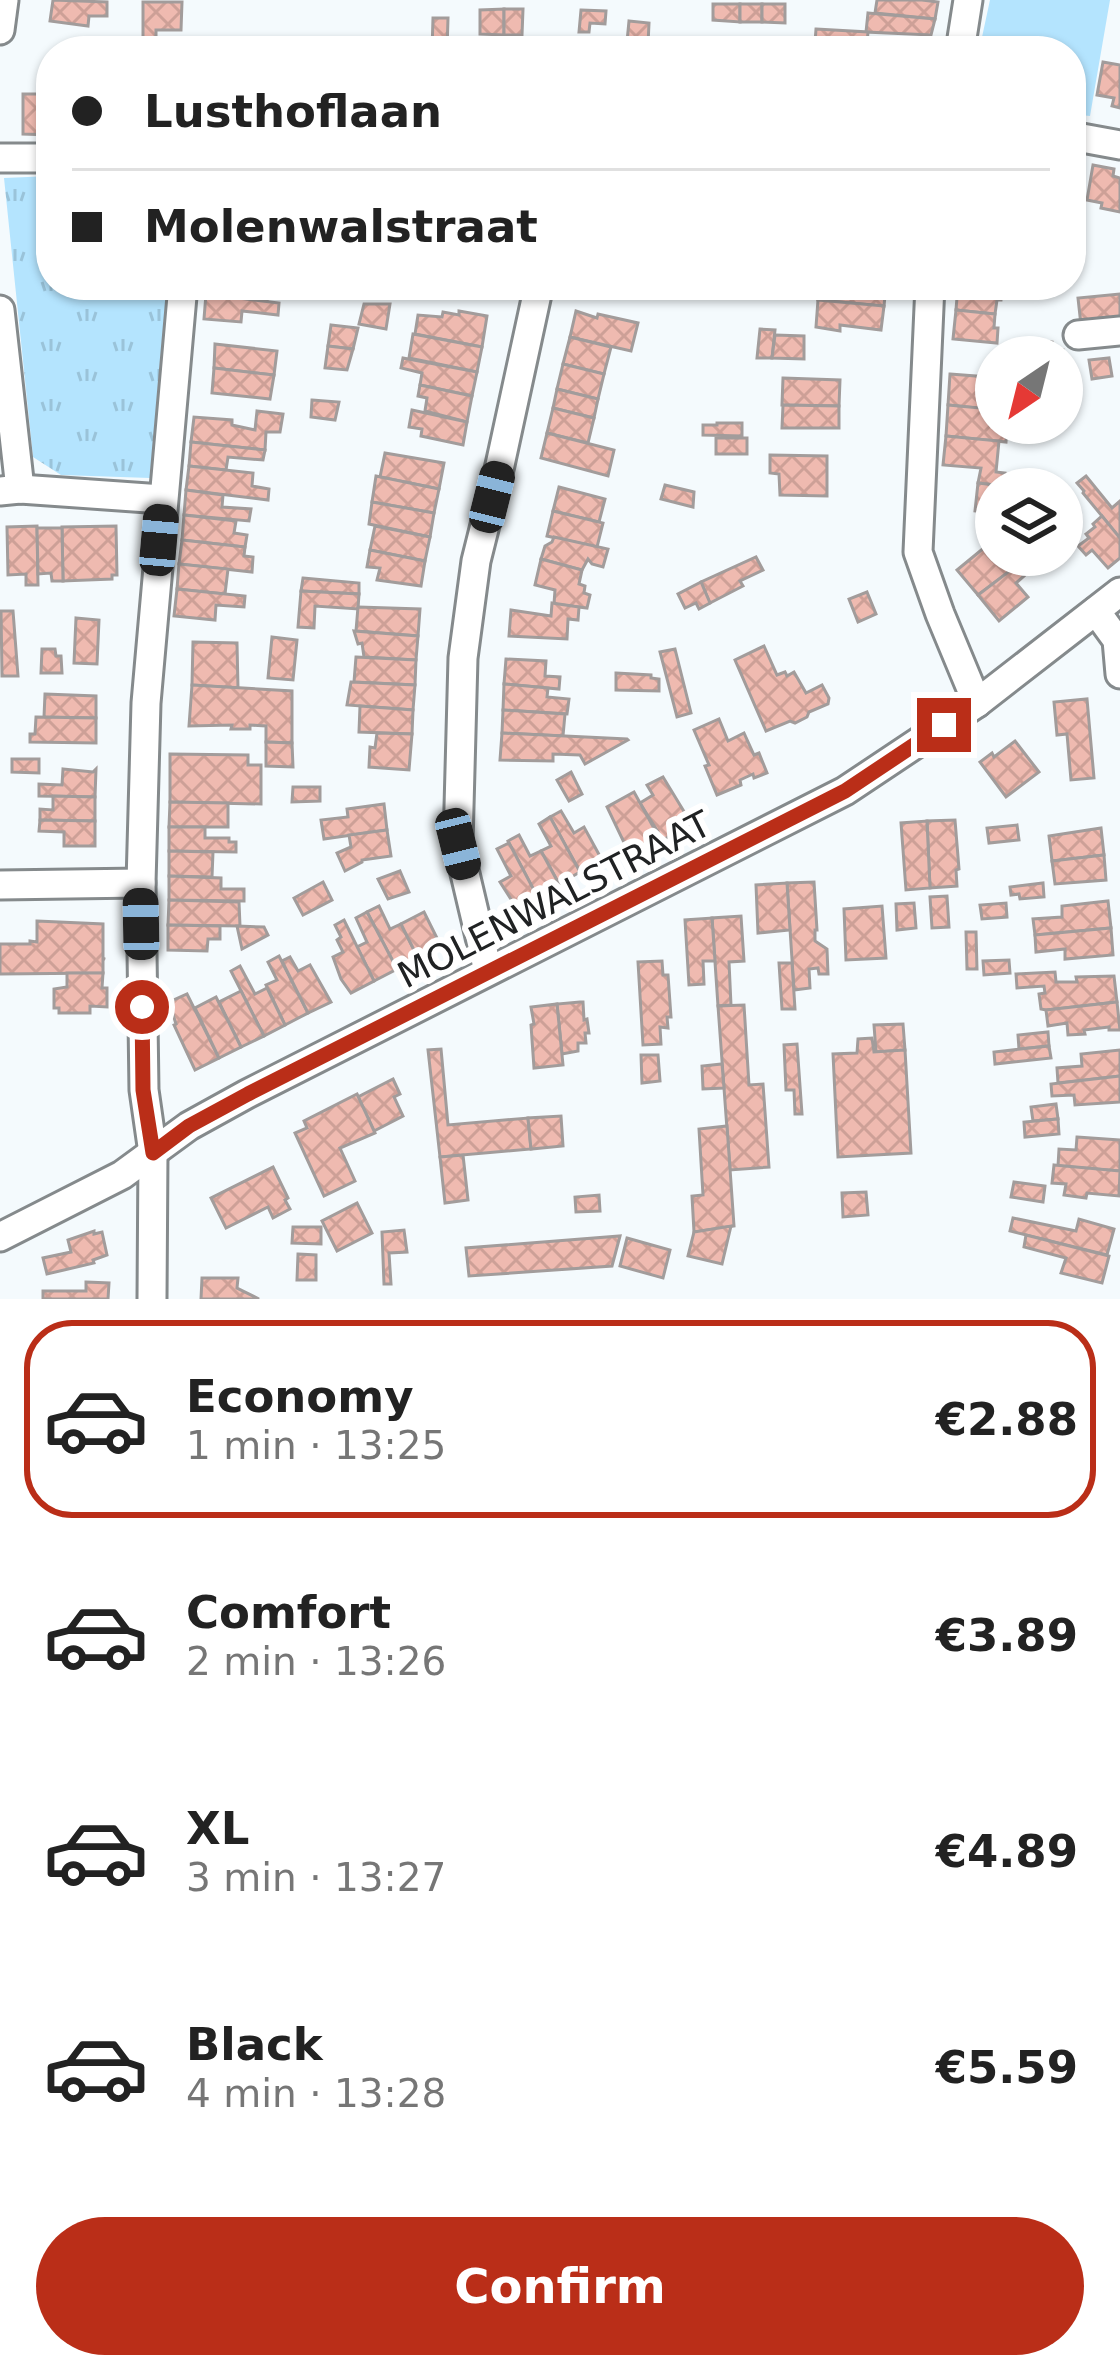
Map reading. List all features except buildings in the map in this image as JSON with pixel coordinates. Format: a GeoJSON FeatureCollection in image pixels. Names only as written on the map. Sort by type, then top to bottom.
{"type":"FeatureCollection","features":[{"type":"Feature","properties":{"kind":"street"},"geometry":{"type":"LineString","coordinates":[[0,30],[4,0]]}},
{"type":"Feature","properties":{"kind":"street"},"geometry":{"type":"LineString","coordinates":[[962,36],[968,0]]}},
{"type":"Feature","properties":{"kind":"street"},"geometry":{"type":"LineString","coordinates":[[1086,139],[1120,145]]}},
{"type":"Feature","properties":{"kind":"street"},"geometry":{"type":"LineString","coordinates":[[0,158],[36,158]]}},
{"type":"Feature","properties":{"kind":"street"},"geometry":{"type":"LineString","coordinates":[[152,1299],[153,1153],[143,1090],[141,883],[146,704],[182,300]]}},
{"type":"Feature","properties":{"kind":"street"},"geometry":{"type":"LineString","coordinates":[[488,971],[458,844],[464,658],[476,561],[536,300]]}},
{"type":"Feature","properties":{"kind":"street"},"geometry":{"type":"LineString","coordinates":[[929,300],[918,552],[977,703]]}},
{"type":"Feature","properties":{"kind":"street"},"geometry":{"type":"LineString","coordinates":[[0,310],[10,490],[162,499]]}},
{"type":"Feature","properties":{"kind":"street"},"geometry":{"type":"LineString","coordinates":[[1078,335],[1120,331]]}},
{"type":"Feature","properties":{"kind":"street","name":"MOLENWALSTRAAT"},"geometry":{"type":"LineString","coordinates":[[0,1238],[122,1175],[189,1126],[248,1094],[845,791],[977,703],[1120,592]]}},
{"type":"Feature","properties":{"kind":"street"},"geometry":{"type":"LineString","coordinates":[[1096,611],[1117,640],[1120,674]]}},
{"type":"Feature","properties":{"kind":"street"},"geometry":{"type":"LineString","coordinates":[[0,885],[141,883]]}},
{"type":"Feature","properties":{"kind":"green space"},"geometry":{"type":"Polygon","coordinates":[[[990,0],[1110,0],[1090,116],[1086,116],[1086,36],[982,36],[990,0]]]}},
{"type":"Feature","properties":{"kind":"green space"},"geometry":{"type":"Polygon","coordinates":[[[36,177],[36,300],[166,300],[150,478],[61,475],[33,457],[4,178],[36,177]]]}},
{"type":"Feature","properties":{"kind":"route"},"geometry":{"type":"LineString","coordinates":[[142,1007],[143,1090],[153,1153],[189,1126],[248,1094],[845,791],[944,725]]}}]}
